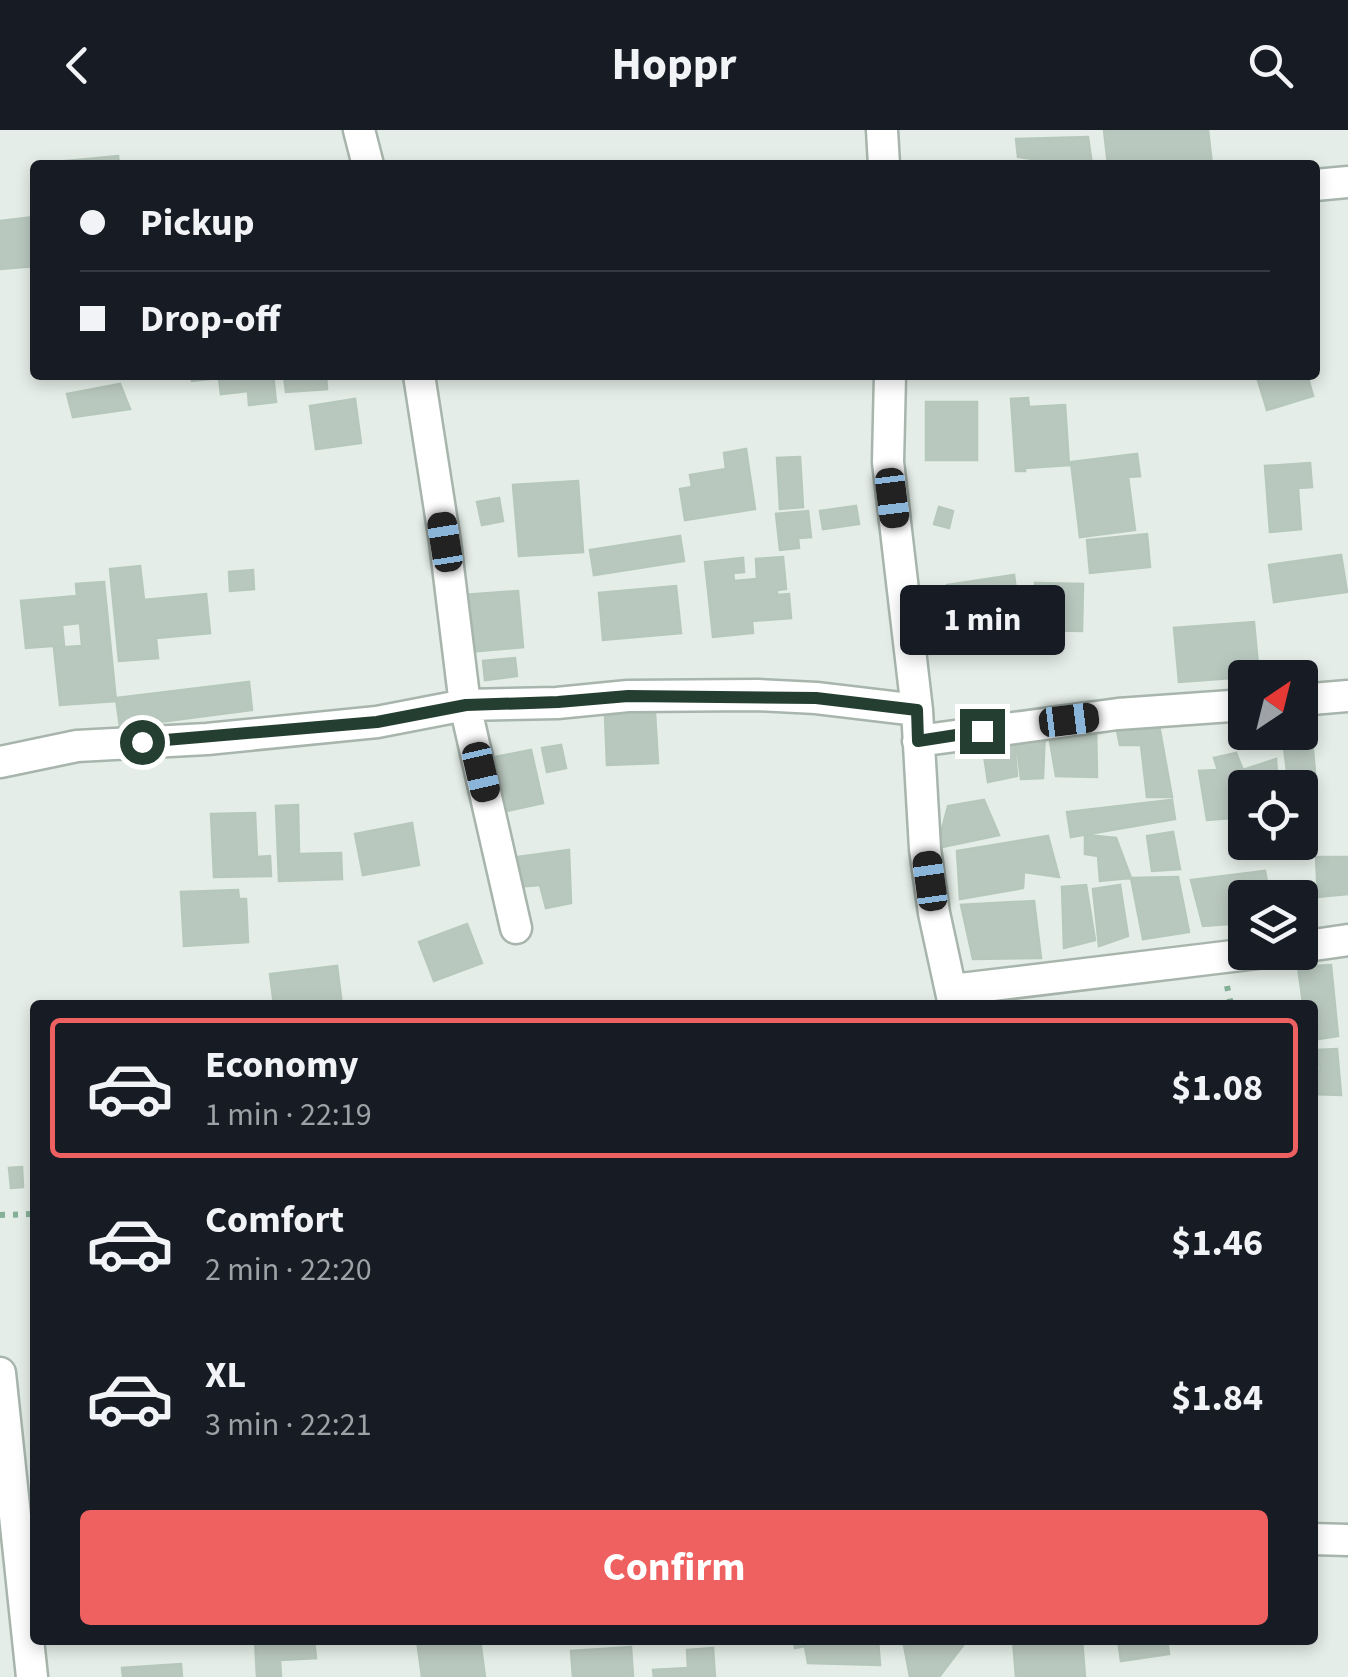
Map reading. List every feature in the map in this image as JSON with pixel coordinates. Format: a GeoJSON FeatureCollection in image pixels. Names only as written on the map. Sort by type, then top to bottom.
{"type":"FeatureCollection","features":[{"type":"Feature","properties":{"kind":"street"},"geometry":{"type":"LineString","coordinates":[[358,130],[367,160]]}},
{"type":"Feature","properties":{"kind":"street"},"geometry":{"type":"LineString","coordinates":[[882,130],[884,160]]}},
{"type":"Feature","properties":{"kind":"street"},"geometry":{"type":"LineString","coordinates":[[1320,185],[1348,182]]}},
{"type":"Feature","properties":{"kind":"street"},"geometry":{"type":"LineString","coordinates":[[421,380],[466,705],[516,928]]}},
{"type":"Feature","properties":{"kind":"street"},"geometry":{"type":"LineString","coordinates":[[890,380],[888,462],[917,710],[926,848],[934,913],[953,998],[1071,975],[1228,959]]}},
{"type":"Feature","properties":{"kind":"street"},"geometry":{"type":"LineString","coordinates":[[0,762],[77,746],[206,739],[377,722],[466,705],[717,695],[816,698],[917,710]]}},
{"type":"Feature","properties":{"kind":"street"},"geometry":{"type":"LineString","coordinates":[[1318,698],[1348,696]]}},
{"type":"Feature","properties":{"kind":"street"},"geometry":{"type":"LineString","coordinates":[[918,741],[1118,714],[1228,705]]}},
{"type":"Feature","properties":{"kind":"street"},"geometry":{"type":"LineString","coordinates":[[1318,944],[1348,940]]}},
{"type":"Feature","properties":{"kind":"street"},"geometry":{"type":"LineString","coordinates":[[1052,1000],[1071,975]]}},
{"type":"Feature","properties":{"kind":"street"},"geometry":{"type":"LineString","coordinates":[[0,1373],[32,1677]]}},
{"type":"Feature","properties":{"kind":"street"},"geometry":{"type":"LineString","coordinates":[[1318,1539],[1348,1540]]}},
{"type":"Feature","properties":{"kind":"path"},"geometry":{"type":"LineString","coordinates":[[0,1216],[30,1214]]}},
{"type":"Feature","properties":{"kind":"building"},"geometry":{"type":"Polygon","coordinates":[[[1104,130],[1208,130],[1211,160],[1107,160],[1104,130]]]}},
{"type":"Feature","properties":{"kind":"building"},"geometry":{"type":"Polygon","coordinates":[[[1088,137],[1091,160],[1018,157],[1016,139],[1088,137]]]}},
{"type":"Feature","properties":{"kind":"building"},"geometry":{"type":"Polygon","coordinates":[[[118,156],[118,160],[76,160],[118,156]]]}},
{"type":"Feature","properties":{"kind":"building"},"geometry":{"type":"Polygon","coordinates":[[[30,218],[30,266],[0,269],[0,221],[30,218]]]}},
{"type":"Feature","properties":{"kind":"building"},"geometry":{"type":"Polygon","coordinates":[[[219,380],[274,380],[276,402],[249,405],[248,391],[221,394],[219,380]]]}},
{"type":"Feature","properties":{"kind":"building"},"geometry":{"type":"Polygon","coordinates":[[[285,380],[326,380],[327,389],[286,392],[285,380]]]}},
{"type":"Feature","properties":{"kind":"building"},"geometry":{"type":"Polygon","coordinates":[[[1258,380],[1308,380],[1313,396],[1267,410],[1258,380]]]}},
{"type":"Feature","properties":{"kind":"building"},"geometry":{"type":"Polygon","coordinates":[[[120,384],[130,409],[73,417],[67,394],[120,384]]]}},
{"type":"Feature","properties":{"kind":"building"},"geometry":{"type":"Polygon","coordinates":[[[1028,398],[1029,407],[1065,405],[1069,465],[1016,471],[1011,399],[1028,398]]]}},
{"type":"Feature","properties":{"kind":"building"},"geometry":{"type":"Polygon","coordinates":[[[355,399],[361,443],[316,449],[310,406],[355,399]]]}},
{"type":"Feature","properties":{"kind":"building"},"geometry":{"type":"Polygon","coordinates":[[[926,402],[977,402],[977,460],[926,460],[926,402]]]}},
{"type":"Feature","properties":{"kind":"building"},"geometry":{"type":"Polygon","coordinates":[[[746,449],[755,509],[685,520],[680,489],[692,487],[690,475],[726,469],[724,453],[746,449]]]}},
{"type":"Feature","properties":{"kind":"building"},"geometry":{"type":"Polygon","coordinates":[[[1137,454],[1140,476],[1128,477],[1135,530],[1080,537],[1071,462],[1137,454]]]}},
{"type":"Feature","properties":{"kind":"building"},"geometry":{"type":"Polygon","coordinates":[[[800,457],[803,507],[780,509],[777,458],[800,457]]]}},
{"type":"Feature","properties":{"kind":"building"},"geometry":{"type":"Polygon","coordinates":[[[1310,463],[1312,487],[1298,488],[1301,529],[1270,532],[1265,466],[1310,463]]]}},
{"type":"Feature","properties":{"kind":"building"},"geometry":{"type":"Polygon","coordinates":[[[578,481],[583,552],[519,556],[513,485],[578,481]]]}},
{"type":"Feature","properties":{"kind":"building"},"geometry":{"type":"Polygon","coordinates":[[[499,498],[503,521],[482,525],[477,502],[499,498]]]}},
{"type":"Feature","properties":{"kind":"building"},"geometry":{"type":"Polygon","coordinates":[[[856,506],[859,524],[823,529],[820,511],[856,506]]]}},
{"type":"Feature","properties":{"kind":"building"},"geometry":{"type":"Polygon","coordinates":[[[939,507],[953,511],[949,528],[934,524],[939,507]]]}},
{"type":"Feature","properties":{"kind":"building"},"geometry":{"type":"Polygon","coordinates":[[[808,511],[811,537],[798,538],[799,548],[780,550],[776,514],[808,511]]]}},
{"type":"Feature","properties":{"kind":"building"},"geometry":{"type":"Polygon","coordinates":[[[1147,534],[1150,567],[1090,573],[1087,540],[1147,534]]]}},
{"type":"Feature","properties":{"kind":"building"},"geometry":{"type":"Polygon","coordinates":[[[680,536],[684,561],[594,575],[590,550],[680,536]]]}},
{"type":"Feature","properties":{"kind":"building"},"geometry":{"type":"Polygon","coordinates":[[[1341,555],[1347,592],[1274,602],[1269,565],[1341,555]]]}},
{"type":"Feature","properties":{"kind":"building"},"geometry":{"type":"Polygon","coordinates":[[[783,557],[786,589],[777,590],[777,595],[789,594],[791,618],[752,621],[753,633],[713,637],[705,562],[743,558],[744,572],[733,573],[734,581],[757,579],[756,559],[783,557]]]}},
{"type":"Feature","properties":{"kind":"building"},"geometry":{"type":"Polygon","coordinates":[[[140,566],[144,600],[206,594],[210,633],[156,638],[158,658],[119,661],[110,569],[140,566]]]}},
{"type":"Feature","properties":{"kind":"building"},"geometry":{"type":"Polygon","coordinates":[[[253,570],[254,589],[230,591],[229,572],[253,570]]]}},
{"type":"Feature","properties":{"kind":"building"},"geometry":{"type":"Polygon","coordinates":[[[1014,575],[1020,620],[954,629],[947,585],[1014,575]]]}},
{"type":"Feature","properties":{"kind":"building"},"geometry":{"type":"Polygon","coordinates":[[[104,582],[116,701],[60,705],[54,648],[82,646],[80,623],[62,625],[64,645],[26,648],[21,601],[77,596],[76,584],[104,582]]]}},
{"type":"Feature","properties":{"kind":"building"},"geometry":{"type":"Polygon","coordinates":[[[1035,583],[1083,584],[1082,631],[1034,630],[1035,583]]]}},
{"type":"Feature","properties":{"kind":"building"},"geometry":{"type":"Polygon","coordinates":[[[676,586],[681,633],[603,640],[599,593],[676,586]]]}},
{"type":"Feature","properties":{"kind":"building"},"geometry":{"type":"Polygon","coordinates":[[[518,591],[523,647],[469,652],[464,595],[518,591]]]}},
{"type":"Feature","properties":{"kind":"building"},"geometry":{"type":"Polygon","coordinates":[[[1254,622],[1258,660],[1228,660],[1228,678],[1179,682],[1174,628],[1254,622]]]}},
{"type":"Feature","properties":{"kind":"building"},"geometry":{"type":"Polygon","coordinates":[[[515,658],[517,676],[485,680],[483,661],[515,658]]]}},
{"type":"Feature","properties":{"kind":"building"},"geometry":{"type":"Polygon","coordinates":[[[249,682],[252,710],[120,727],[116,698],[249,682]]]}},
{"type":"Feature","properties":{"kind":"building"},"geometry":{"type":"Polygon","coordinates":[[[655,713],[658,763],[607,765],[605,715],[655,713]]]}},
{"type":"Feature","properties":{"kind":"building"},"geometry":{"type":"Polygon","coordinates":[[[1157,714],[1172,797],[1147,797],[1141,745],[1120,745],[1114,717],[1157,714]]]}},
{"type":"Feature","properties":{"kind":"building"},"geometry":{"type":"Polygon","coordinates":[[[1096,726],[1097,777],[1056,776],[1048,730],[1096,726]]]}},
{"type":"Feature","properties":{"kind":"building"},"geometry":{"type":"Polygon","coordinates":[[[1045,730],[1043,778],[1021,779],[1015,732],[1045,730]]]}},
{"type":"Feature","properties":{"kind":"building"},"geometry":{"type":"Polygon","coordinates":[[[981,735],[1014,739],[1017,776],[988,782],[981,735]]]}},
{"type":"Feature","properties":{"kind":"building"},"geometry":{"type":"Polygon","coordinates":[[[561,745],[566,768],[547,772],[542,748],[561,745]]]}},
{"type":"Feature","properties":{"kind":"building"},"geometry":{"type":"Polygon","coordinates":[[[531,750],[543,803],[497,813],[485,759],[531,750]]]}},
{"type":"Feature","properties":{"kind":"building"},"geometry":{"type":"Polygon","coordinates":[[[1284,750],[1313,750],[1315,770],[1287,770],[1284,750]]]}},
{"type":"Feature","properties":{"kind":"building"},"geometry":{"type":"Polygon","coordinates":[[[1236,753],[1243,770],[1228,770],[1228,818],[1207,820],[1199,771],[1218,770],[1214,758],[1236,753]]]}},
{"type":"Feature","properties":{"kind":"building"},"geometry":{"type":"Polygon","coordinates":[[[1276,759],[1277,770],[1243,770],[1276,759]]]}},
{"type":"Feature","properties":{"kind":"building"},"geometry":{"type":"Polygon","coordinates":[[[984,800],[999,835],[937,848],[948,806],[984,800]]]}},
{"type":"Feature","properties":{"kind":"building"},"geometry":{"type":"Polygon","coordinates":[[[1172,800],[1175,819],[1071,837],[1067,812],[1172,800]]]}},
{"type":"Feature","properties":{"kind":"building"},"geometry":{"type":"Polygon","coordinates":[[[298,805],[299,854],[341,853],[342,879],[279,881],[276,806],[298,805]]]}},
{"type":"Feature","properties":{"kind":"building"},"geometry":{"type":"Polygon","coordinates":[[[255,813],[257,857],[270,856],[271,876],[214,877],[211,814],[255,813]]]}},
{"type":"Feature","properties":{"kind":"building"},"geometry":{"type":"Polygon","coordinates":[[[412,823],[419,865],[363,875],[355,834],[412,823]]]}},
{"type":"Feature","properties":{"kind":"building"},"geometry":{"type":"Polygon","coordinates":[[[1173,832],[1180,869],[1152,871],[1147,836],[1173,832]]]}},
{"type":"Feature","properties":{"kind":"building"},"geometry":{"type":"Polygon","coordinates":[[[1085,835],[1116,838],[1131,878],[1100,881],[1098,856],[1085,854],[1085,835]]]}},
{"type":"Feature","properties":{"kind":"building"},"geometry":{"type":"Polygon","coordinates":[[[1048,836],[1059,877],[1024,872],[1023,888],[960,899],[957,851],[1048,836]]]}},
{"type":"Feature","properties":{"kind":"building"},"geometry":{"type":"Polygon","coordinates":[[[569,850],[571,903],[546,908],[540,885],[516,887],[510,858],[569,850]]]}},
{"type":"Feature","properties":{"kind":"building"},"geometry":{"type":"Polygon","coordinates":[[[1318,857],[1348,857],[1348,894],[1318,897],[1318,857]]]}},
{"type":"Feature","properties":{"kind":"building"},"geometry":{"type":"Polygon","coordinates":[[[1265,871],[1267,880],[1228,880],[1228,924],[1203,926],[1191,880],[1265,871]]]}},
{"type":"Feature","properties":{"kind":"building"},"geometry":{"type":"Polygon","coordinates":[[[1178,877],[1189,932],[1143,939],[1131,878],[1178,877]]]}},
{"type":"Feature","properties":{"kind":"building"},"geometry":{"type":"Polygon","coordinates":[[[1086,885],[1095,940],[1064,948],[1062,887],[1086,885]]]}},
{"type":"Feature","properties":{"kind":"building"},"geometry":{"type":"Polygon","coordinates":[[[1120,885],[1128,936],[1099,946],[1093,889],[1120,885]]]}},
{"type":"Feature","properties":{"kind":"building"},"geometry":{"type":"Polygon","coordinates":[[[238,890],[239,899],[246,899],[248,942],[184,946],[181,892],[238,890]]]}},
{"type":"Feature","properties":{"kind":"building"},"geometry":{"type":"Polygon","coordinates":[[[1034,901],[1041,958],[973,959],[961,905],[1034,901]]]}},
{"type":"Feature","properties":{"kind":"building"},"geometry":{"type":"Polygon","coordinates":[[[467,924],[482,963],[434,981],[419,942],[467,924]]]}},
{"type":"Feature","properties":{"kind":"building"},"geometry":{"type":"Polygon","coordinates":[[[1331,965],[1338,1036],[1318,1039],[1318,1000],[1303,1000],[1298,970],[1331,965]]]}},
{"type":"Feature","properties":{"kind":"building"},"geometry":{"type":"Polygon","coordinates":[[[337,966],[341,1000],[273,1000],[270,974],[337,966]]]}},
{"type":"Feature","properties":{"kind":"building"},"geometry":{"type":"Polygon","coordinates":[[[1337,1049],[1341,1095],[1318,1094],[1318,1050],[1337,1049]]]}},
{"type":"Feature","properties":{"kind":"building"},"geometry":{"type":"Polygon","coordinates":[[[22,1167],[23,1187],[11,1188],[9,1168],[22,1167]]]}},
{"type":"Feature","properties":{"kind":"building"},"geometry":{"type":"Polygon","coordinates":[[[255,1645],[315,1645],[316,1658],[280,1660],[281,1677],[257,1677],[255,1645]]]}},
{"type":"Feature","properties":{"kind":"building"},"geometry":{"type":"Polygon","coordinates":[[[418,1645],[481,1645],[485,1677],[422,1677],[418,1645]]]}},
{"type":"Feature","properties":{"kind":"building"},"geometry":{"type":"Polygon","coordinates":[[[795,1645],[878,1645],[880,1665],[808,1663],[805,1646],[795,1645]]]}},
{"type":"Feature","properties":{"kind":"building"},"geometry":{"type":"Polygon","coordinates":[[[904,1645],[963,1645],[939,1677],[910,1677],[904,1645]]]}},
{"type":"Feature","properties":{"kind":"building"},"geometry":{"type":"Polygon","coordinates":[[[1013,1645],[1082,1645],[1085,1677],[1016,1677],[1013,1645]]]}},
{"type":"Feature","properties":{"kind":"building"},"geometry":{"type":"Polygon","coordinates":[[[1119,1645],[1168,1645],[1169,1654],[1121,1661],[1119,1645]]]}},
{"type":"Feature","properties":{"kind":"building"},"geometry":{"type":"Polygon","coordinates":[[[631,1647],[633,1677],[573,1677],[571,1651],[631,1647]]]}},
{"type":"Feature","properties":{"kind":"building"},"geometry":{"type":"Polygon","coordinates":[[[713,1648],[715,1677],[654,1677],[653,1670],[688,1668],[687,1650],[713,1648]]]}},
{"type":"Feature","properties":{"kind":"building"},"geometry":{"type":"Polygon","coordinates":[[[181,1664],[182,1677],[123,1677],[122,1668],[181,1664]]]}},
{"type":"Feature","properties":{"kind":"route"},"geometry":{"type":"LineString","coordinates":[[142,742],[377,722],[466,705],[698,695],[816,698],[917,710],[918,741],[982,731]]}}]}
